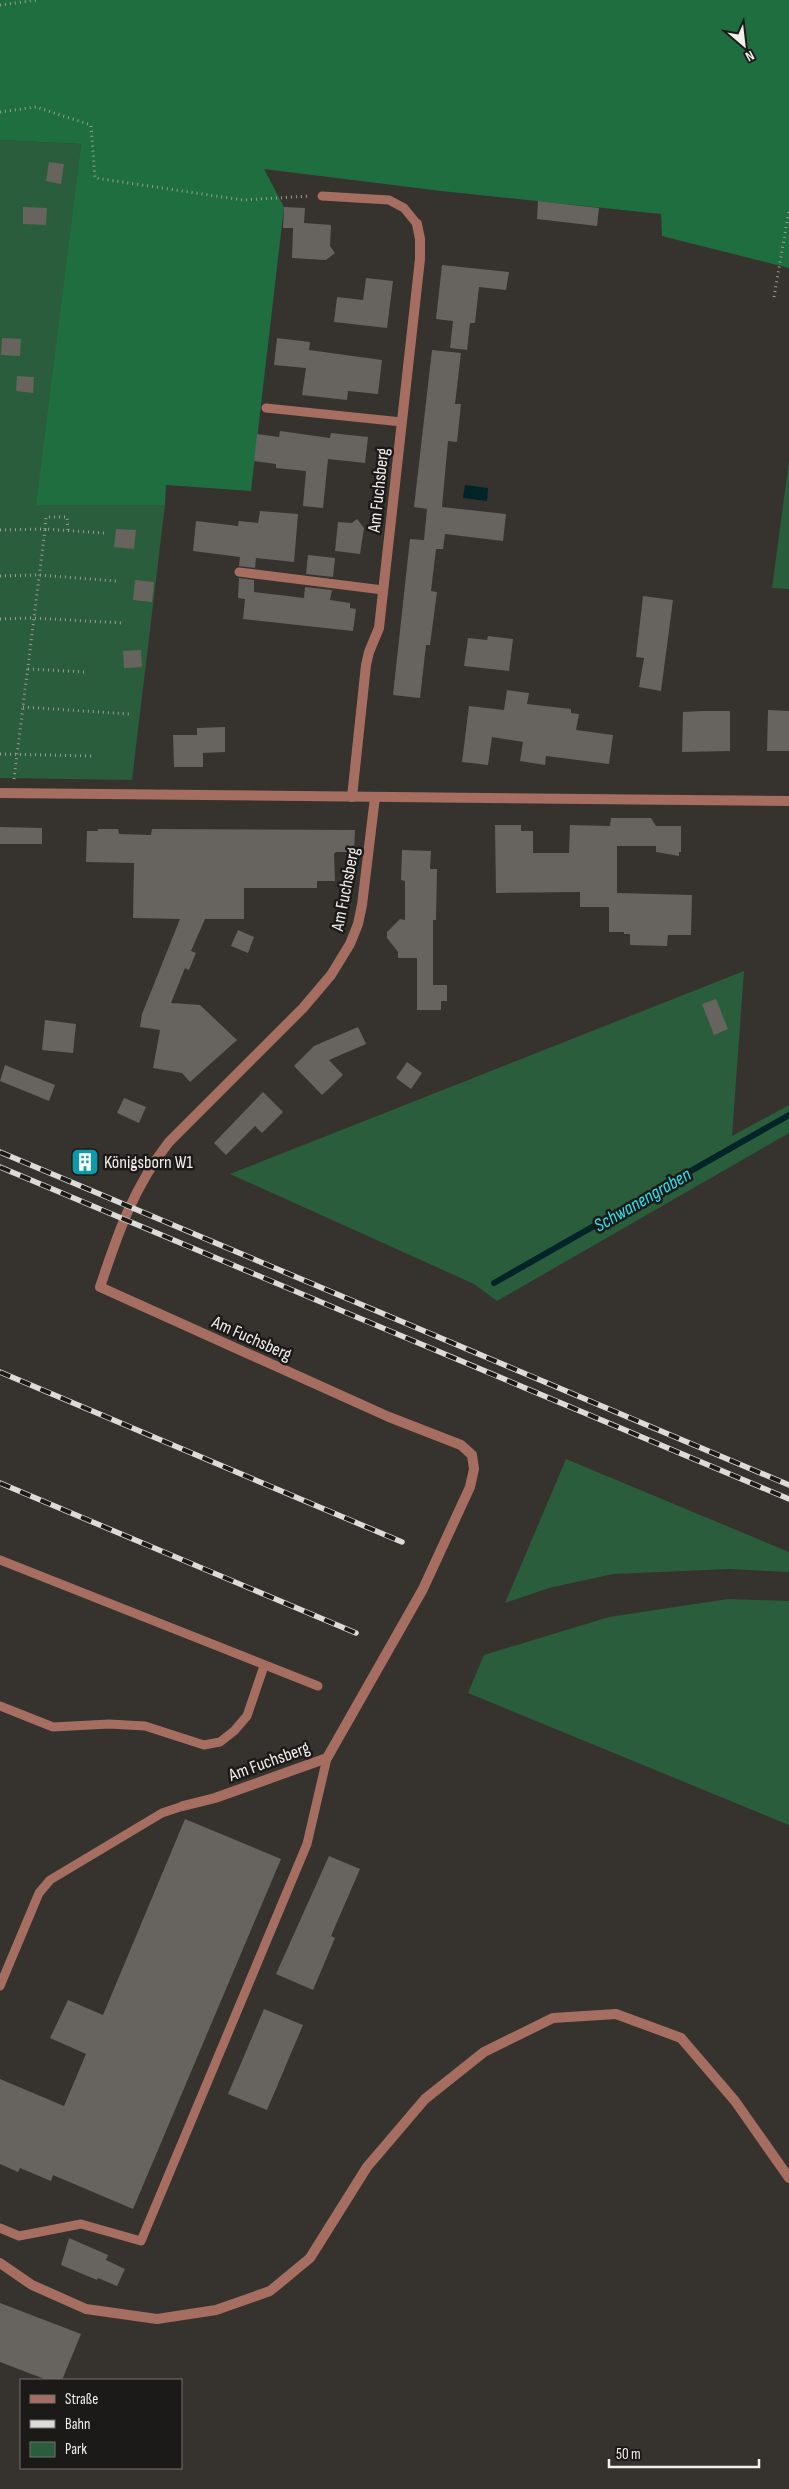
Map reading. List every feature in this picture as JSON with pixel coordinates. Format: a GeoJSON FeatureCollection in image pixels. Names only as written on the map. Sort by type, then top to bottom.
{"type":"FeatureCollection","features":[{"type":"Feature","properties":{"kind":"street","name":"Am Fuchsberg"},"geometry":{"type":"LineString","coordinates":[[352,797],[366,665],[379,628],[420,259],[420,239],[417,224]]}},
{"type":"Feature","properties":{"kind":"street"},"geometry":{"type":"LineString","coordinates":[[0,793],[789,801]]}},
{"type":"Feature","properties":{"kind":"street","name":"Am Fuchsberg"},"geometry":{"type":"LineString","coordinates":[[183,1806],[215,1798],[327,1758],[423,1589],[470,1487],[474,1469],[472,1455],[461,1445],[389,1417],[100,1287],[138,1185],[152,1163],[169,1142],[303,1008],[331,975],[350,944],[358,924],[362,905],[376,797]]}},
{"type":"Feature","properties":{"kind":"street"},"geometry":{"type":"LineString","coordinates":[[0,2263],[32,2285],[86,2309],[157,2319],[216,2310],[270,2291],[310,2258],[366,2167],[424,2099],[484,2052],[553,2018],[616,2014],[681,2038],[735,2101],[789,2178]]}},
{"type":"Feature","properties":{"kind":"lane"},"geometry":{"type":"LineString","coordinates":[[322,196],[389,200],[404,208],[417,224]]}},
{"type":"Feature","properties":{"kind":"lane"},"geometry":{"type":"LineString","coordinates":[[266,408],[402,422]]}},
{"type":"Feature","properties":{"kind":"lane"},"geometry":{"type":"LineString","coordinates":[[239,572],[383,590]]}},
{"type":"Feature","properties":{"kind":"lane"},"geometry":{"type":"LineString","coordinates":[[1,1563],[318,1686]]}},
{"type":"Feature","properties":{"kind":"lane"},"geometry":{"type":"LineString","coordinates":[[0,1706],[53,1727],[109,1724],[145,1726],[204,1745],[220,1742],[234,1731],[247,1716],[264,1666]]}},
{"type":"Feature","properties":{"kind":"lane"},"geometry":{"type":"LineString","coordinates":[[0,2228],[19,2236],[81,2224],[141,2241],[306,1844],[327,1758]]}},
{"type":"Feature","properties":{"kind":"lane"},"geometry":{"type":"LineString","coordinates":[[0,1986],[39,1894],[50,1880],[162,1813],[183,1806]]}},
{"type":"Feature","properties":{"kind":"path"},"geometry":{"type":"LineString","coordinates":[[0,5],[38,0]]}},
{"type":"Feature","properties":{"kind":"path"},"geometry":{"type":"LineString","coordinates":[[0,112],[36,107],[91,124],[95,178],[243,200],[322,196]]}},
{"type":"Feature","properties":{"kind":"path"},"geometry":{"type":"LineString","coordinates":[[774,297],[789,210]]}},
{"type":"Feature","properties":{"kind":"path"},"geometry":{"type":"LineString","coordinates":[[784,239],[789,238]]}},
{"type":"Feature","properties":{"kind":"path"},"geometry":{"type":"LineString","coordinates":[[11,793],[18,753],[46,517],[67,517],[68,531]]}},
{"type":"Feature","properties":{"kind":"path"},"geometry":{"type":"LineString","coordinates":[[0,530],[45,529],[104,533]]}},
{"type":"Feature","properties":{"kind":"path"},"geometry":{"type":"LineString","coordinates":[[0,576],[39,575],[116,580]]}},
{"type":"Feature","properties":{"kind":"path"},"geometry":{"type":"LineString","coordinates":[[0,619],[34,618],[123,623]]}},
{"type":"Feature","properties":{"kind":"path"},"geometry":{"type":"LineString","coordinates":[[28,669],[85,672]]}},
{"type":"Feature","properties":{"kind":"path"},"geometry":{"type":"LineString","coordinates":[[23,707],[129,714]]}},
{"type":"Feature","properties":{"kind":"path"},"geometry":{"type":"LineString","coordinates":[[0,754],[92,756]]}},
{"type":"Feature","properties":{"kind":"green space"},"geometry":{"type":"Polygon","coordinates":[[[0,0],[789,0],[789,268],[662,236],[661,214],[441,191],[264,169],[284,207],[251,491],[166,485],[165,505],[36,505],[81,144],[0,140],[0,0]]]}},
{"type":"Feature","properties":{"kind":"green space"},"geometry":{"type":"Polygon","coordinates":[[[0,140],[81,144],[37,505],[165,505],[132,780],[0,778],[0,140]]]}},
{"type":"Feature","properties":{"kind":"green space"},"geometry":{"type":"Polygon","coordinates":[[[789,461],[789,589],[772,588],[789,461]]]}},
{"type":"Feature","properties":{"kind":"green space"},"geometry":{"type":"Polygon","coordinates":[[[744,971],[732,1136],[789,1105],[789,1133],[497,1301],[474,1284],[230,1174],[744,971]]]}},
{"type":"Feature","properties":{"kind":"green space"},"geometry":{"type":"Polygon","coordinates":[[[566,1459],[789,1552],[789,1572],[730,1569],[613,1574],[549,1588],[505,1603],[566,1459]]]}},
{"type":"Feature","properties":{"kind":"green space"},"geometry":{"type":"Polygon","coordinates":[[[728,1599],[789,1601],[789,1825],[468,1693],[484,1655],[609,1617],[728,1599]]]}},
{"type":"Feature","properties":{"kind":"water"},"geometry":{"type":"Polygon","coordinates":[[[465,485],[488,488],[487,501],[463,498],[465,485]]]}},
{"type":"Feature","properties":{"kind":"building"},"geometry":{"type":"Polygon","coordinates":[[[49,162],[64,164],[61,184],[46,181],[49,162]]]}},
{"type":"Feature","properties":{"kind":"building"},"geometry":{"type":"Polygon","coordinates":[[[538,201],[599,208],[597,226],[537,219],[538,201]]]}},
{"type":"Feature","properties":{"kind":"building"},"geometry":{"type":"Polygon","coordinates":[[[23,207],[47,208],[46,225],[23,224],[23,207]]]}},
{"type":"Feature","properties":{"kind":"building"},"geometry":{"type":"Polygon","coordinates":[[[284,207],[305,208],[304,223],[331,225],[330,246],[335,253],[326,260],[292,258],[293,228],[283,228],[284,207]]]}},
{"type":"Feature","properties":{"kind":"building"},"geometry":{"type":"Polygon","coordinates":[[[442,265],[509,272],[506,290],[479,287],[475,323],[470,323],[467,350],[450,348],[453,321],[436,319],[442,265]]]}},
{"type":"Feature","properties":{"kind":"building"},"geometry":{"type":"Polygon","coordinates":[[[366,278],[393,281],[387,328],[334,322],[337,297],[363,300],[366,278]]]}},
{"type":"Feature","properties":{"kind":"building"},"geometry":{"type":"Polygon","coordinates":[[[2,338],[21,339],[20,356],[1,355],[2,338]]]}},
{"type":"Feature","properties":{"kind":"building"},"geometry":{"type":"Polygon","coordinates":[[[277,338],[310,342],[309,350],[382,360],[378,394],[348,391],[347,400],[302,395],[306,368],[274,365],[277,338]]]}},
{"type":"Feature","properties":{"kind":"building"},"geometry":{"type":"Polygon","coordinates":[[[432,350],[461,353],[455,404],[461,404],[457,442],[448,441],[442,507],[506,514],[503,541],[445,534],[443,549],[436,549],[431,591],[437,592],[430,645],[426,645],[420,698],[393,695],[410,539],[424,540],[427,509],[414,507],[432,350]]]}},
{"type":"Feature","properties":{"kind":"building"},"geometry":{"type":"Polygon","coordinates":[[[17,376],[34,377],[33,393],[16,391],[17,376]]]}},
{"type":"Feature","properties":{"kind":"building"},"geometry":{"type":"Polygon","coordinates":[[[280,431],[330,438],[331,433],[368,437],[365,463],[328,459],[323,508],[303,506],[306,471],[276,468],[276,464],[254,461],[257,434],[279,437],[280,431]]]}},
{"type":"Feature","properties":{"kind":"building"},"geometry":{"type":"Polygon","coordinates":[[[260,511],[298,514],[294,562],[256,558],[255,568],[239,566],[240,557],[193,551],[196,521],[238,526],[239,521],[258,523],[260,511]]]}},
{"type":"Feature","properties":{"kind":"building"},"geometry":{"type":"Polygon","coordinates":[[[357,519],[364,528],[360,554],[335,551],[338,522],[352,523],[357,519]]]}},
{"type":"Feature","properties":{"kind":"building"},"geometry":{"type":"Polygon","coordinates":[[[116,529],[136,530],[134,549],[114,547],[116,529]]]}},
{"type":"Feature","properties":{"kind":"building"},"geometry":{"type":"Polygon","coordinates":[[[308,555],[335,558],[333,577],[306,574],[308,555]]]}},
{"type":"Feature","properties":{"kind":"building"},"geometry":{"type":"Polygon","coordinates":[[[239,578],[254,580],[254,592],[304,598],[305,587],[332,590],[330,600],[350,603],[350,608],[356,609],[353,631],[243,619],[245,599],[238,598],[239,578]]]}},
{"type":"Feature","properties":{"kind":"building"},"geometry":{"type":"Polygon","coordinates":[[[135,580],[154,582],[152,602],[133,600],[135,580]]]}},
{"type":"Feature","properties":{"kind":"building"},"geometry":{"type":"Polygon","coordinates":[[[643,596],[673,600],[661,691],[639,687],[644,658],[636,657],[643,596]]]}},
{"type":"Feature","properties":{"kind":"building"},"geometry":{"type":"Polygon","coordinates":[[[488,636],[513,639],[509,671],[464,666],[468,638],[487,640],[488,636]]]}},
{"type":"Feature","properties":{"kind":"building"},"geometry":{"type":"Polygon","coordinates":[[[141,650],[142,667],[124,668],[123,651],[141,650]]]}},
{"type":"Feature","properties":{"kind":"building"},"geometry":{"type":"Polygon","coordinates":[[[507,690],[529,693],[527,704],[571,709],[571,713],[579,714],[576,730],[613,735],[609,764],[546,756],[545,765],[520,761],[523,742],[492,737],[488,765],[462,762],[469,706],[504,710],[507,690]]]}},
{"type":"Feature","properties":{"kind":"building"},"geometry":{"type":"Polygon","coordinates":[[[768,710],[789,711],[789,751],[767,751],[768,710]]]}},
{"type":"Feature","properties":{"kind":"building"},"geometry":{"type":"Polygon","coordinates":[[[730,711],[730,751],[682,752],[683,712],[730,711]]]}},
{"type":"Feature","properties":{"kind":"building"},"geometry":{"type":"Polygon","coordinates":[[[225,727],[225,752],[203,753],[203,767],[174,767],[173,735],[197,735],[197,728],[225,727]]]}},
{"type":"Feature","properties":{"kind":"building"},"geometry":{"type":"Polygon","coordinates":[[[611,818],[651,818],[656,826],[681,826],[681,852],[679,852],[679,856],[656,852],[656,846],[617,846],[617,893],[692,895],[691,935],[668,935],[667,946],[630,945],[630,934],[609,932],[609,907],[580,907],[580,892],[496,893],[495,825],[521,825],[521,831],[533,831],[533,853],[569,853],[570,825],[610,826],[611,818]]]}},
{"type":"Feature","properties":{"kind":"building"},"geometry":{"type":"Polygon","coordinates":[[[0,827],[42,828],[42,844],[0,844],[0,827]]]}},
{"type":"Feature","properties":{"kind":"building"},"geometry":{"type":"Polygon","coordinates":[[[98,829],[118,829],[119,834],[151,835],[152,829],[355,830],[354,852],[336,852],[334,854],[335,881],[317,881],[317,888],[244,888],[244,919],[205,919],[191,951],[196,953],[189,970],[185,968],[171,1003],[200,1005],[237,1040],[190,1082],[182,1073],[153,1068],[160,1030],[140,1027],[142,1014],[180,919],[133,918],[134,863],[86,862],[87,831],[98,831],[98,829]]]}},
{"type":"Feature","properties":{"kind":"building"},"geometry":{"type":"Polygon","coordinates":[[[402,850],[431,851],[430,869],[437,869],[436,920],[433,920],[433,985],[447,985],[447,1001],[441,1001],[441,1010],[417,1010],[417,958],[398,958],[398,952],[387,938],[387,932],[400,919],[405,920],[405,881],[401,880],[402,850]]]}},
{"type":"Feature","properties":{"kind":"building"},"geometry":{"type":"Polygon","coordinates":[[[238,930],[254,937],[248,953],[231,946],[238,930]]]}},
{"type":"Feature","properties":{"kind":"building"},"geometry":{"type":"Polygon","coordinates":[[[716,999],[728,1029],[714,1035],[702,1004],[716,999]]]}},
{"type":"Feature","properties":{"kind":"building"},"geometry":{"type":"Polygon","coordinates":[[[45,1020],[76,1024],[73,1053],[42,1050],[45,1020]]]}},
{"type":"Feature","properties":{"kind":"building"},"geometry":{"type":"Polygon","coordinates":[[[358,1027],[366,1044],[329,1060],[343,1075],[322,1095],[294,1066],[314,1046],[358,1027]]]}},
{"type":"Feature","properties":{"kind":"building"},"geometry":{"type":"Polygon","coordinates":[[[407,1062],[422,1073],[411,1089],[396,1078],[407,1062]]]}},
{"type":"Feature","properties":{"kind":"building"},"geometry":{"type":"Polygon","coordinates":[[[5,1065],[55,1085],[49,1101],[0,1081],[5,1065]]]}},
{"type":"Feature","properties":{"kind":"building"},"geometry":{"type":"Polygon","coordinates":[[[263,1092],[283,1112],[262,1133],[255,1126],[226,1155],[214,1143],[263,1092]]]}},
{"type":"Feature","properties":{"kind":"building"},"geometry":{"type":"Polygon","coordinates":[[[124,1098],[146,1107],[139,1123],[117,1113],[124,1098]]]}},
{"type":"Feature","properties":{"kind":"building","name":"Königsborn W1"},"geometry":{"type":"Polygon","coordinates":[[[80,1148],[95,1154],[89,1170],[71,1164],[80,1148]]]}},
{"type":"Feature","properties":{"kind":"building"},"geometry":{"type":"Polygon","coordinates":[[[185,1819],[281,1859],[133,2209],[53,2175],[51,2181],[20,2168],[18,2172],[0,2164],[0,2079],[64,2106],[86,2054],[50,2038],[68,2000],[103,2015],[185,1819]]]}},
{"type":"Feature","properties":{"kind":"building"},"geometry":{"type":"Polygon","coordinates":[[[329,1856],[360,1869],[331,1936],[335,1938],[313,1990],[276,1974],[329,1856]]]}},
{"type":"Feature","properties":{"kind":"building"},"geometry":{"type":"Polygon","coordinates":[[[264,2009],[303,2025],[267,2110],[228,2094],[264,2009]]]}},
{"type":"Feature","properties":{"kind":"building"},"geometry":{"type":"Polygon","coordinates":[[[69,2238],[108,2255],[106,2260],[125,2269],[117,2286],[61,2265],[69,2238]]]}},
{"type":"Feature","properties":{"kind":"building"},"geometry":{"type":"Polygon","coordinates":[[[0,2303],[81,2334],[62,2379],[44,2379],[0,2362],[0,2303]]]}},
{"type":"Feature","properties":{"kind":"waterway","name":"Schwanengraben"},"geometry":{"type":"LineString","coordinates":[[494,1283],[789,1115]]}},
{"type":"Feature","properties":{"kind":"railway"},"geometry":{"type":"LineString","coordinates":[[0,1152],[789,1485]]}},
{"type":"Feature","properties":{"kind":"railway"},"geometry":{"type":"LineString","coordinates":[[0,1167],[789,1499]]}},
{"type":"Feature","properties":{"kind":"railway"},"geometry":{"type":"LineString","coordinates":[[0,1372],[402,1542]]}},
{"type":"Feature","properties":{"kind":"railway"},"geometry":{"type":"LineString","coordinates":[[0,1483],[356,1633]]}},
{"type":"Feature","properties":{"kind":"place","name":"Königsborn W1"},"geometry":{"type":"Point","coordinates":[85,1162]}}]}
